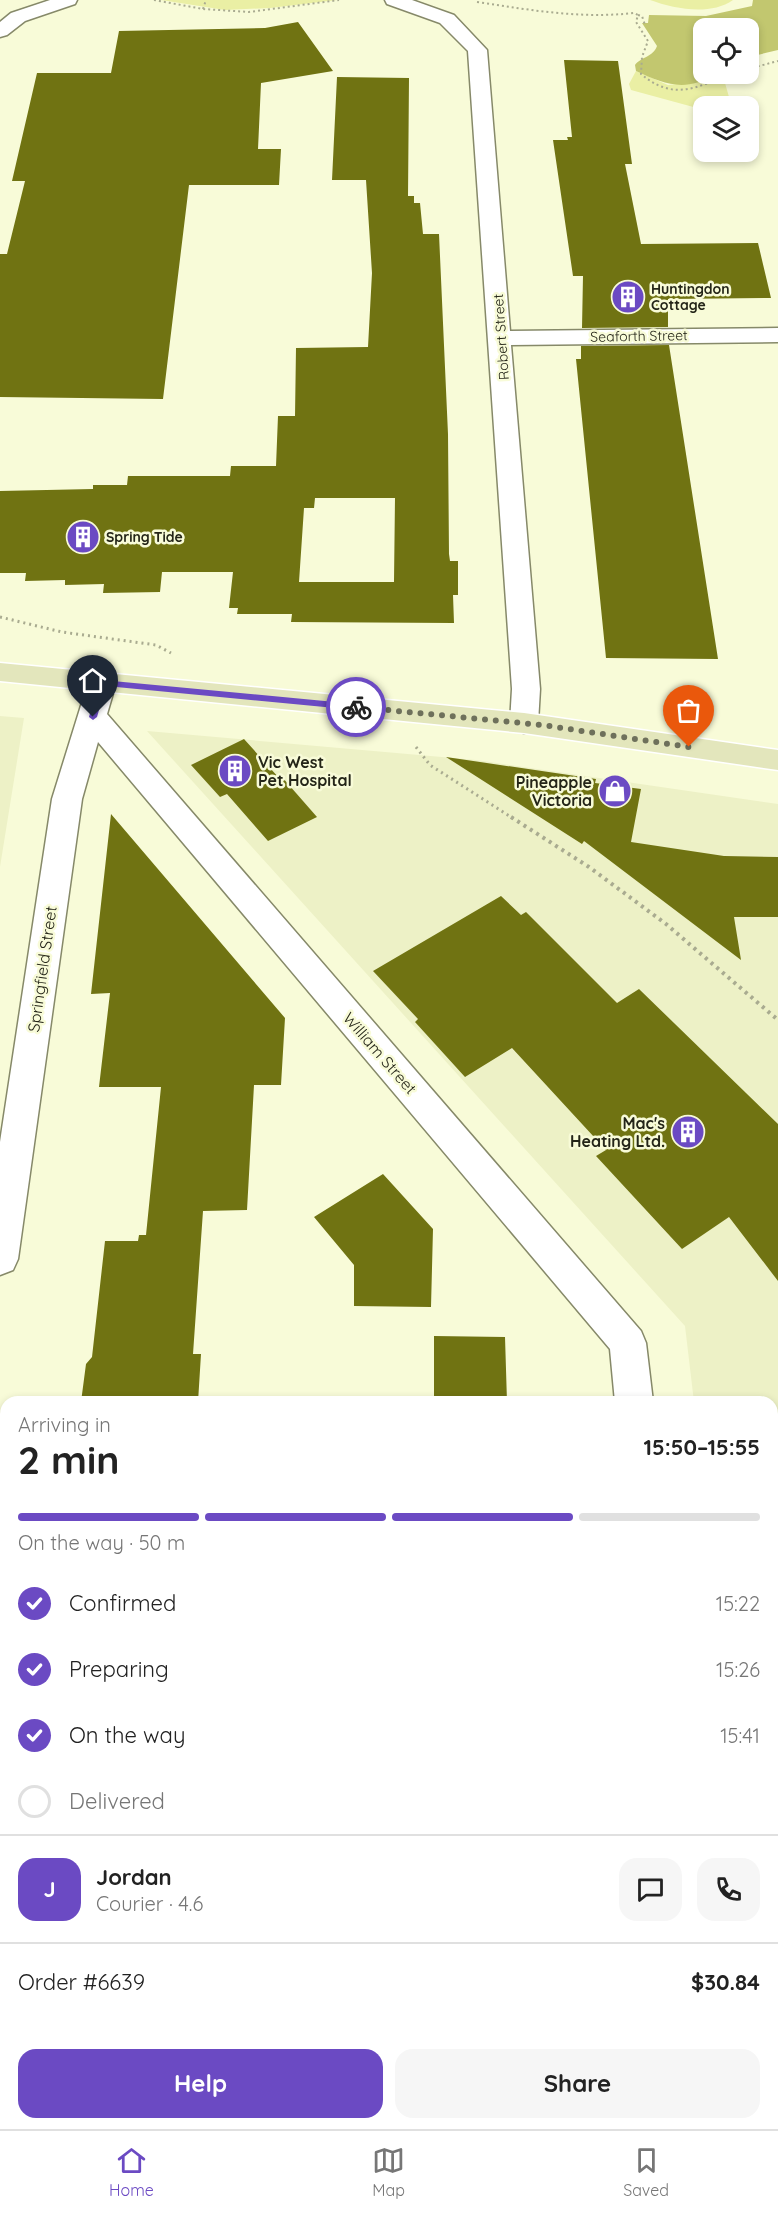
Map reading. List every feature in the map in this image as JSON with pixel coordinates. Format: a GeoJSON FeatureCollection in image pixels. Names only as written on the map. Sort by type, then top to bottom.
{"type":"FeatureCollection","features":[{"type":"Feature","properties":{"kind":"main road"},"geometry":{"type":"LineString","coordinates":[[0,672],[524,723],[778,760]]}},
{"type":"Feature","properties":{"kind":"street"},"geometry":{"type":"LineString","coordinates":[[0,31],[18,17],[68,0]]}},
{"type":"Feature","properties":{"kind":"street","name":"Robert Street"},"geometry":{"type":"LineString","coordinates":[[394,0],[447,19],[477,50],[501,338],[526,689],[524,723]]}},
{"type":"Feature","properties":{"kind":"street","name":"Seaforth Street"},"geometry":{"type":"LineString","coordinates":[[501,338],[778,334]]}},
{"type":"Feature","properties":{"kind":"street","name":"Springfield Street"},"geometry":{"type":"LineString","coordinates":[[0,1259],[67,799],[102,683]]}},
{"type":"Feature","properties":{"kind":"street","name":"William Street"},"geometry":{"type":"LineString","coordinates":[[93,717],[628,1343],[633,1396]]}},
{"type":"Feature","properties":{"kind":"path"},"geometry":{"type":"LineString","coordinates":[[154,0],[203,9],[269,11],[339,0]]}},
{"type":"Feature","properties":{"kind":"path"},"geometry":{"type":"LineString","coordinates":[[203,9],[206,0]]}},
{"type":"Feature","properties":{"kind":"path"},"geometry":{"type":"LineString","coordinates":[[471,0],[490,5],[570,16],[596,17],[626,11],[642,16],[645,25]]}},
{"type":"Feature","properties":{"kind":"path"},"geometry":{"type":"LineString","coordinates":[[638,15],[636,22],[648,41],[642,57],[641,74],[654,85],[687,92],[706,84]]}},
{"type":"Feature","properties":{"kind":"path"},"geometry":{"type":"LineString","coordinates":[[759,66],[778,61]]}},
{"type":"Feature","properties":{"kind":"path"},"geometry":{"type":"LineString","coordinates":[[0,617],[62,632],[156,645]]}},
{"type":"Feature","properties":{"kind":"path"},"geometry":{"type":"LineString","coordinates":[[416,748],[430,765],[590,867],[666,924],[778,1020]]}},
{"type":"Feature","properties":{"kind":"shaded area"},"geometry":{"type":"Polygon","coordinates":[[[161,0],[337,0],[270,8],[225,10],[161,0]]]}},
{"type":"Feature","properties":{"kind":"shaded area"},"geometry":{"type":"Polygon","coordinates":[[[650,0],[733,0],[714,8],[692,9],[650,0]]]}},
{"type":"Feature","properties":{"kind":"shaded area"},"geometry":{"type":"Polygon","coordinates":[[[753,0],[778,0],[778,50],[759,55],[759,18],[693,18],[693,83],[684,85],[666,83],[636,71],[635,65],[653,52],[657,46],[642,23],[648,23],[649,15],[706,16],[752,6],[753,0]]]}},
{"type":"Feature","properties":{"kind":"shaded area"},"geometry":{"type":"Polygon","coordinates":[[[636,71],[668,85],[693,82],[693,84],[725,84],[729,96],[693,96],[693,107],[631,90],[629,84],[636,71]]]}},
{"type":"Feature","properties":{"kind":"shaded area"},"geometry":{"type":"Polygon","coordinates":[[[0,716],[24,718],[0,867],[0,716]]]}},
{"type":"Feature","properties":{"kind":"shaded area"},"geometry":{"type":"Polygon","coordinates":[[[147,731],[476,760],[778,804],[778,1396],[693,1396],[685,1326],[147,731]]]}},
{"type":"Feature","properties":{"kind":"building"},"geometry":{"type":"Polygon","coordinates":[[[298,22],[333,71],[261,83],[258,149],[281,149],[279,185],[189,185],[163,399],[0,397],[0,254],[7,254],[25,181],[12,181],[37,73],[111,73],[119,31],[265,28],[298,22]]]}},
{"type":"Feature","properties":{"kind":"building"},"geometry":{"type":"Polygon","coordinates":[[[564,60],[618,61],[632,164],[625,164],[641,244],[758,243],[771,298],[668,299],[668,327],[582,328],[583,276],[573,276],[553,140],[568,140],[567,137],[572,137],[564,60]]]}},
{"type":"Feature","properties":{"kind":"building"},"geometry":{"type":"Polygon","coordinates":[[[337,77],[409,78],[408,196],[414,196],[414,203],[420,203],[423,234],[439,234],[448,434],[449,554],[450,561],[458,561],[458,595],[453,595],[454,623],[291,622],[292,614],[237,614],[238,608],[229,608],[233,572],[162,572],[160,592],[103,593],[104,584],[65,585],[65,580],[25,581],[26,573],[0,573],[0,491],[93,489],[93,485],[127,485],[128,476],[230,476],[231,466],[276,466],[278,416],[295,416],[296,348],[368,347],[372,273],[366,180],[332,180],[337,77]],[[315,498],[314,508],[304,508],[299,582],[394,582],[395,498],[315,498]]]}},
{"type":"Feature","properties":{"kind":"building"},"geometry":{"type":"Polygon","coordinates":[[[669,345],[718,659],[606,658],[576,359],[581,359],[581,346],[669,345]]]}},
{"type":"Feature","properties":{"kind":"building"},"geometry":{"type":"Polygon","coordinates":[[[244,739],[317,817],[268,841],[227,794],[220,797],[191,765],[244,739]]]}},
{"type":"Feature","properties":{"kind":"building"},"geometry":{"type":"Polygon","coordinates":[[[446,757],[596,779],[595,783],[641,789],[631,842],[724,856],[778,857],[778,917],[734,917],[741,960],[584,841],[582,844],[446,757]]]}},
{"type":"Feature","properties":{"kind":"building"},"geometry":{"type":"Polygon","coordinates":[[[111,814],[285,1018],[281,1085],[254,1085],[247,1210],[203,1211],[193,1354],[201,1354],[198,1396],[82,1396],[86,1364],[92,1357],[105,1241],[138,1241],[139,1235],[146,1235],[161,1087],[99,1087],[110,993],[91,994],[111,814]]]}},
{"type":"Feature","properties":{"kind":"building"},"geometry":{"type":"Polygon","coordinates":[[[501,896],[521,915],[526,912],[617,1003],[639,989],[778,1124],[778,1281],[729,1217],[682,1249],[596,1156],[606,1150],[512,1048],[465,1077],[415,1022],[418,1019],[373,971],[501,896]]]}},
{"type":"Feature","properties":{"kind":"building"},"geometry":{"type":"Polygon","coordinates":[[[383,1174],[433,1229],[431,1307],[354,1306],[354,1265],[314,1217],[383,1174]]]}},
{"type":"Feature","properties":{"kind":"building"},"geometry":{"type":"Polygon","coordinates":[[[434,1336],[505,1337],[507,1396],[434,1396],[434,1336]]]}},
{"type":"Feature","properties":{"kind":"way so far"},"geometry":{"type":"LineString","coordinates":[[356,707],[577,729],[689,747]]}},
{"type":"Feature","properties":{"kind":"place","name":"Huntingdon Cottage"},"geometry":{"type":"Point","coordinates":[628,297]}},
{"type":"Feature","properties":{"kind":"place","name":"Spring Tide"},"geometry":{"type":"Point","coordinates":[83,537]}},
{"type":"Feature","properties":{"kind":"place","name":"Vic West Pet Hospital"},"geometry":{"type":"Point","coordinates":[235,771]}},
{"type":"Feature","properties":{"kind":"place","name":"Pineapple Victoria"},"geometry":{"type":"Point","coordinates":[615,791]}},
{"type":"Feature","properties":{"kind":"place","name":"Mac's Heating Ltd."},"geometry":{"type":"Point","coordinates":[688,1132]}},
{"type":"Feature","properties":{"kind":"route"},"geometry":{"type":"LineString","coordinates":[[93,717],[102,683],[356,707]]}}]}
